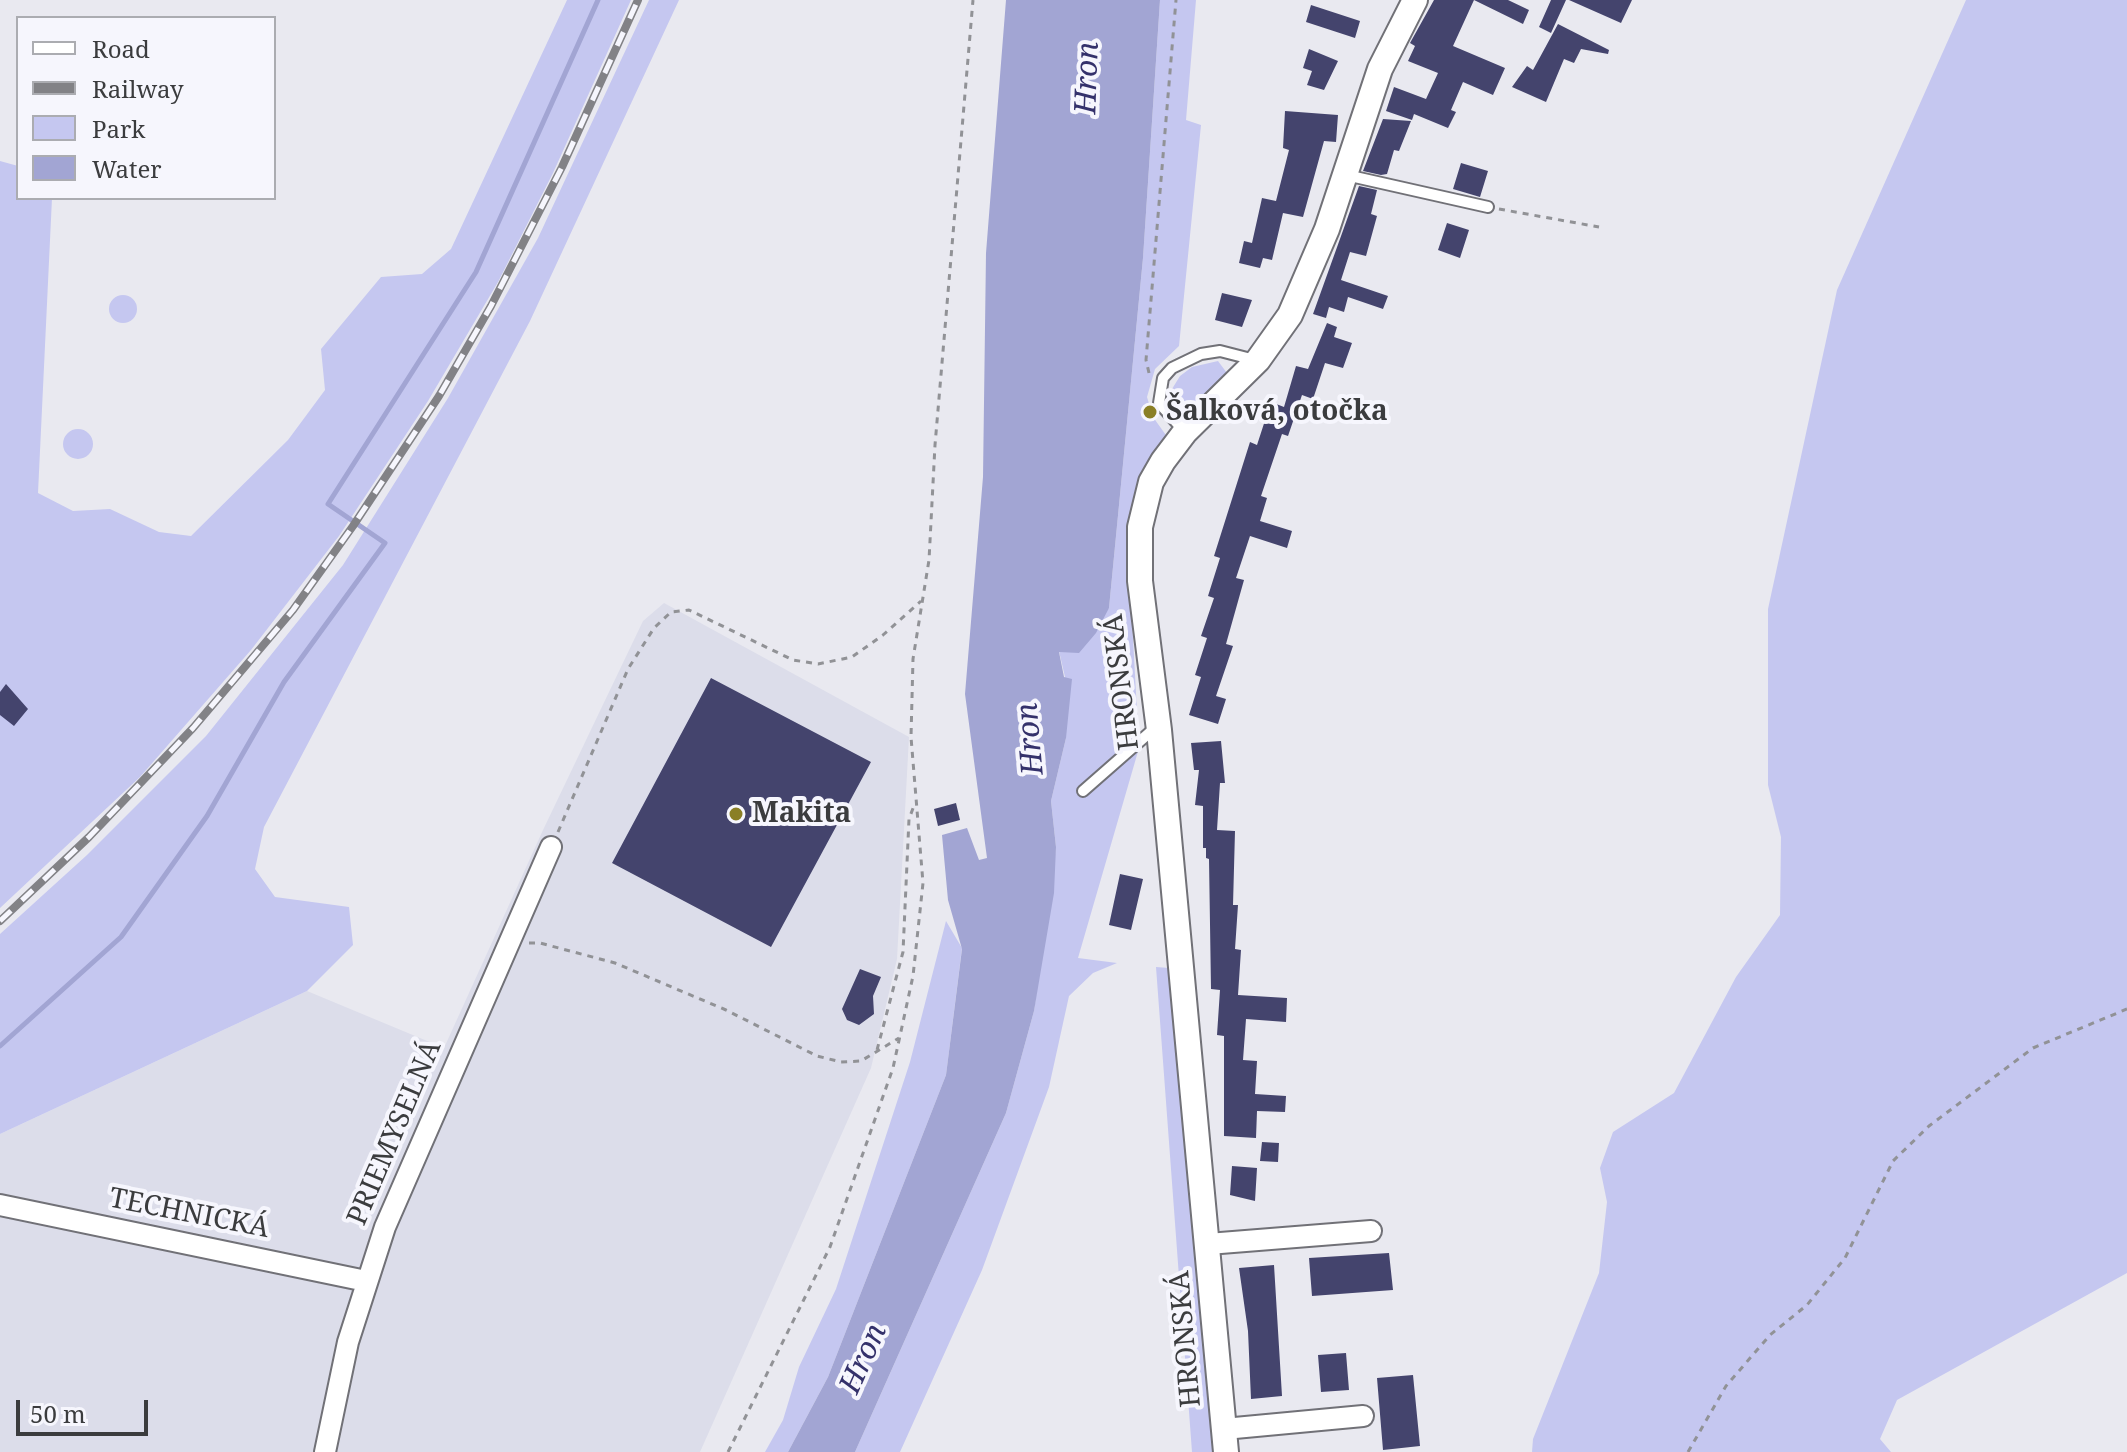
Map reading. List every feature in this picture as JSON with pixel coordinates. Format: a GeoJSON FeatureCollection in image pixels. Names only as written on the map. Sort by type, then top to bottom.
{"type":"FeatureCollection","features":[{"type":"Feature","properties":{"kind":"street","name":"HRONSKÁ"},"geometry":{"type":"LineString","coordinates":[[1363,1416],[1225,1440],[1158,725],[1140,581],[1140,527],[1151,482],[1185,432],[1258,360],[1290,315],[1308,278],[1346,175],[1380,69],[1415,0]]}},
{"type":"Feature","properties":{"kind":"street","name":"PRIEMYSELNÁ"},"geometry":{"type":"LineString","coordinates":[[325,1452],[345,1356],[366,1281],[402,1181],[551,847]]}},
{"type":"Feature","properties":{"kind":"street","name":"TECHNICKÁ"},"geometry":{"type":"LineString","coordinates":[[0,1205],[366,1281]]}},
{"type":"Feature","properties":{"kind":"street","name":"HRONSKÁ"},"geometry":{"type":"LineString","coordinates":[[1208,1244],[1371,1231]]}},
{"type":"Feature","properties":{"kind":"lane"},"geometry":{"type":"LineString","coordinates":[[1346,175],[1488,207]]}},
{"type":"Feature","properties":{"kind":"lane"},"geometry":{"type":"LineString","coordinates":[[1185,432],[1159,403],[1163,378],[1172,368],[1201,354],[1220,351],[1258,360]]}},
{"type":"Feature","properties":{"kind":"lane"},"geometry":{"type":"LineString","coordinates":[[1083,791],[1158,725]]}},
{"type":"Feature","properties":{"kind":"path"},"geometry":{"type":"LineString","coordinates":[[728,1452],[830,1247],[869,1144],[913,976],[923,883],[911,737],[913,659],[929,560],[935,445],[973,0]]}},
{"type":"Feature","properties":{"kind":"path"},"geometry":{"type":"LineString","coordinates":[[1163,378],[1149,374],[1146,360],[1176,0]]}},
{"type":"Feature","properties":{"kind":"path"},"geometry":{"type":"LineString","coordinates":[[1488,207],[1599,227]]}},
{"type":"Feature","properties":{"kind":"path"},"geometry":{"type":"LineString","coordinates":[[551,847],[628,669],[654,628],[671,612],[689,610],[793,660],[818,664],[852,657],[883,635],[921,601]]}},
{"type":"Feature","properties":{"kind":"path"},"geometry":{"type":"LineString","coordinates":[[877,1050],[903,952],[909,819],[916,801]]}},
{"type":"Feature","properties":{"kind":"path"},"geometry":{"type":"LineString","coordinates":[[523,943],[540,943],[615,963],[726,1010],[817,1056],[841,1062],[861,1061],[899,1038]]}},
{"type":"Feature","properties":{"kind":"path"},"geometry":{"type":"LineString","coordinates":[[1688,1452],[1726,1386],[1770,1335],[1807,1305],[1845,1258],[1893,1161],[1929,1126],[2033,1048],[2127,1009]]}},
{"type":"Feature","properties":{"kind":"shaded area"},"geometry":{"type":"Polygon","coordinates":[[[664,603],[909,737],[897,959],[871,1068],[700,1452],[0,1452],[0,1134],[307,991],[444,1048],[643,621],[664,603]]]}},
{"type":"Feature","properties":{"kind":"green space"},"geometry":{"type":"Polygon","coordinates":[[[567,0],[631,0],[553,173],[498,282],[428,401],[339,536],[251,650],[140,777],[0,908],[0,161],[16,165],[16,200],[52,200],[38,493],[73,511],[110,509],[159,532],[191,536],[288,440],[325,390],[321,349],[381,277],[422,274],[451,249],[567,0]]]}},
{"type":"Feature","properties":{"kind":"green space"},"geometry":{"type":"Polygon","coordinates":[[[649,0],[679,0],[530,321],[264,827],[255,869],[275,897],[349,907],[353,945],[307,991],[0,1134],[0,934],[87,855],[206,736],[343,565],[448,398],[538,238],[649,0]]]}},
{"type":"Feature","properties":{"kind":"green space"},"geometry":{"type":"Polygon","coordinates":[[[1160,0],[1196,0],[1186,120],[1201,125],[1179,346],[1155,369],[1147,397],[1153,417],[1168,438],[1134,501],[1128,547],[1139,748],[1078,958],[1117,963],[1093,973],[1069,996],[1049,1087],[982,1270],[900,1452],[855,1452],[1006,1113],[1034,1011],[1056,847],[1051,801],[1066,738],[1065,677],[1059,651],[1109,608],[1143,258],[1160,0]]]}},
{"type":"Feature","properties":{"kind":"green space"},"geometry":{"type":"Polygon","coordinates":[[[1966,0],[2127,0],[2127,1273],[1897,1400],[1880,1439],[1891,1452],[1532,1452],[1533,1439],[1599,1273],[1607,1202],[1600,1168],[1613,1132],[1674,1093],[1736,977],[1780,915],[1781,837],[1768,785],[1768,609],[1837,290],[1966,0]]]}},
{"type":"Feature","properties":{"kind":"green space"},"geometry":{"type":"Polygon","coordinates":[[[123,295],[133,299],[137,309],[133,319],[123,323],[113,319],[109,309],[113,299],[123,295]]]}},
{"type":"Feature","properties":{"kind":"green space"},"geometry":{"type":"Polygon","coordinates":[[[1218,361],[1227,373],[1204,398],[1188,405],[1176,401],[1172,389],[1180,376],[1192,367],[1218,361]]]}},
{"type":"Feature","properties":{"kind":"green space"},"geometry":{"type":"Polygon","coordinates":[[[78,429],[88,434],[93,444],[88,454],[78,459],[68,454],[63,444],[68,434],[78,429]]]}},
{"type":"Feature","properties":{"kind":"green space"},"geometry":{"type":"Polygon","coordinates":[[[946,921],[962,948],[946,1075],[828,1377],[788,1452],[765,1452],[783,1420],[799,1367],[836,1289],[910,1062],[946,921]]]}},
{"type":"Feature","properties":{"kind":"green space"},"geometry":{"type":"Polygon","coordinates":[[[1156,967],[1169,968],[1198,1234],[1216,1452],[1192,1452],[1156,967]]]}},
{"type":"Feature","properties":{"kind":"water","name":"Hron"},"geometry":{"type":"Polygon","coordinates":[[[1006,0],[1160,0],[1143,258],[1109,608],[1096,633],[1079,653],[1059,652],[1064,677],[1072,679],[1066,738],[1051,801],[1056,847],[1054,893],[1034,1011],[1006,1113],[855,1452],[788,1452],[828,1377],[946,1075],[962,949],[948,900],[942,835],[967,828],[979,860],[987,858],[965,694],[983,477],[986,253],[1006,0]]]}},
{"type":"Feature","properties":{"kind":"building"},"geometry":{"type":"Polygon","coordinates":[[[1434,0],[1474,0],[1453,46],[1505,68],[1493,95],[1463,82],[1451,110],[1456,112],[1448,128],[1414,114],[1412,120],[1386,111],[1394,87],[1426,99],[1438,73],[1408,61],[1415,46],[1410,43],[1434,0]]]}},
{"type":"Feature","properties":{"kind":"building"},"geometry":{"type":"Polygon","coordinates":[[[1474,0],[1508,0],[1529,10],[1523,24],[1474,0]]]}},
{"type":"Feature","properties":{"kind":"building"},"geometry":{"type":"Polygon","coordinates":[[[1551,0],[1566,0],[1551,33],[1539,27],[1551,0]]]}},
{"type":"Feature","properties":{"kind":"building"},"geometry":{"type":"Polygon","coordinates":[[[1569,0],[1632,0],[1621,23],[1569,0]]]}},
{"type":"Feature","properties":{"kind":"building"},"geometry":{"type":"Polygon","coordinates":[[[1311,5],[1360,21],[1355,38],[1306,22],[1311,5]]]}},
{"type":"Feature","properties":{"kind":"building"},"geometry":{"type":"Polygon","coordinates":[[[1558,24],[1609,50],[1608,54],[1581,49],[1574,63],[1564,59],[1546,102],[1512,87],[1527,66],[1533,70],[1558,24]]]}},
{"type":"Feature","properties":{"kind":"building"},"geometry":{"type":"Polygon","coordinates":[[[1309,49],[1338,61],[1324,90],[1307,85],[1312,71],[1303,68],[1309,49]]]}},
{"type":"Feature","properties":{"kind":"building"},"geometry":{"type":"Polygon","coordinates":[[[1285,111],[1338,115],[1336,142],[1324,141],[1303,217],[1283,213],[1272,260],[1263,258],[1260,268],[1239,263],[1244,241],[1252,243],[1262,198],[1276,201],[1289,150],[1283,148],[1285,111]]]}},
{"type":"Feature","properties":{"kind":"building"},"geometry":{"type":"Polygon","coordinates":[[[1383,119],[1411,121],[1399,151],[1394,150],[1387,174],[1381,175],[1363,171],[1383,119]]]}},
{"type":"Feature","properties":{"kind":"building"},"geometry":{"type":"Polygon","coordinates":[[[1461,163],[1488,171],[1480,197],[1453,189],[1461,163]]]}},
{"type":"Feature","properties":{"kind":"building"},"geometry":{"type":"Polygon","coordinates":[[[1359,186],[1377,190],[1371,214],[1377,216],[1366,256],[1350,252],[1341,280],[1388,296],[1383,309],[1348,297],[1344,312],[1329,307],[1326,318],[1313,314],[1359,186]]]}},
{"type":"Feature","properties":{"kind":"building"},"geometry":{"type":"Polygon","coordinates":[[[1447,223],[1469,230],[1460,258],[1438,250],[1447,223]]]}},
{"type":"Feature","properties":{"kind":"building"},"geometry":{"type":"Polygon","coordinates":[[[1222,293],[1252,300],[1242,327],[1215,320],[1222,293]]]}},
{"type":"Feature","properties":{"kind":"building"},"geometry":{"type":"Polygon","coordinates":[[[1327,323],[1337,327],[1334,337],[1352,343],[1343,368],[1325,363],[1313,399],[1302,395],[1288,436],[1282,434],[1261,496],[1267,498],[1260,521],[1292,531],[1287,548],[1250,536],[1236,578],[1244,580],[1226,644],[1233,646],[1216,696],[1226,699],[1218,724],[1189,715],[1201,677],[1195,675],[1207,638],[1201,636],[1214,598],[1208,596],[1220,558],[1214,556],[1250,442],[1257,445],[1271,402],[1284,407],[1296,366],[1308,369],[1327,323]]]}},
{"type":"Feature","properties":{"kind":"building"},"geometry":{"type":"Polygon","coordinates":[[[711,678],[871,762],[771,947],[612,863],[711,678]]]}},
{"type":"Feature","properties":{"kind":"building"},"geometry":{"type":"Polygon","coordinates":[[[6,684],[28,709],[14,726],[0,715],[0,692],[6,684]]]}},
{"type":"Feature","properties":{"kind":"building"},"geometry":{"type":"Polygon","coordinates":[[[1221,741],[1225,783],[1220,783],[1217,830],[1235,831],[1233,905],[1238,905],[1235,949],[1241,950],[1238,995],[1287,998],[1286,1022],[1246,1019],[1243,1060],[1257,1061],[1255,1094],[1286,1096],[1285,1112],[1257,1111],[1256,1138],[1224,1136],[1224,1036],[1217,1035],[1220,990],[1211,989],[1209,859],[1206,858],[1206,848],[1203,848],[1203,806],[1195,805],[1199,770],[1194,770],[1191,743],[1221,741]]]}},
{"type":"Feature","properties":{"kind":"building"},"geometry":{"type":"Polygon","coordinates":[[[956,803],[960,820],[938,826],[934,809],[956,803]]]}},
{"type":"Feature","properties":{"kind":"building"},"geometry":{"type":"Polygon","coordinates":[[[1120,874],[1143,879],[1131,930],[1109,925],[1120,874]]]}},
{"type":"Feature","properties":{"kind":"building"},"geometry":{"type":"Polygon","coordinates":[[[860,969],[881,977],[873,996],[874,1014],[859,1025],[847,1020],[842,1009],[860,969]]]}},
{"type":"Feature","properties":{"kind":"building"},"geometry":{"type":"Polygon","coordinates":[[[1262,1142],[1279,1143],[1278,1162],[1260,1161],[1262,1142]]]}},
{"type":"Feature","properties":{"kind":"building"},"geometry":{"type":"Polygon","coordinates":[[[1232,1166],[1257,1168],[1255,1201],[1230,1195],[1232,1166]]]}},
{"type":"Feature","properties":{"kind":"building"},"geometry":{"type":"Polygon","coordinates":[[[1389,1253],[1393,1290],[1312,1296],[1309,1258],[1389,1253]]]}},
{"type":"Feature","properties":{"kind":"building"},"geometry":{"type":"Polygon","coordinates":[[[1274,1265],[1282,1396],[1251,1399],[1248,1331],[1239,1268],[1274,1265]]]}},
{"type":"Feature","properties":{"kind":"building"},"geometry":{"type":"Polygon","coordinates":[[[1346,1353],[1349,1390],[1321,1392],[1318,1355],[1346,1353]]]}},
{"type":"Feature","properties":{"kind":"building"},"geometry":{"type":"Polygon","coordinates":[[[1413,1375],[1420,1446],[1383,1450],[1377,1378],[1413,1375]]]}},
{"type":"Feature","properties":{"kind":"waterway"},"geometry":{"type":"LineString","coordinates":[[0,1046],[121,937],[207,816],[284,682],[385,543],[328,504],[476,272],[598,0]]}},
{"type":"Feature","properties":{"kind":"railway"},"geometry":{"type":"LineString","coordinates":[[0,921],[89,837],[193,728],[293,610],[353,526],[439,396],[491,306],[562,167],[638,0]]}},
{"type":"Feature","properties":{"kind":"place","name":"Šalková, otočka"},"geometry":{"type":"Point","coordinates":[1150,412]}},
{"type":"Feature","properties":{"kind":"place","name":"Makita"},"geometry":{"type":"Point","coordinates":[736,814]}}]}
